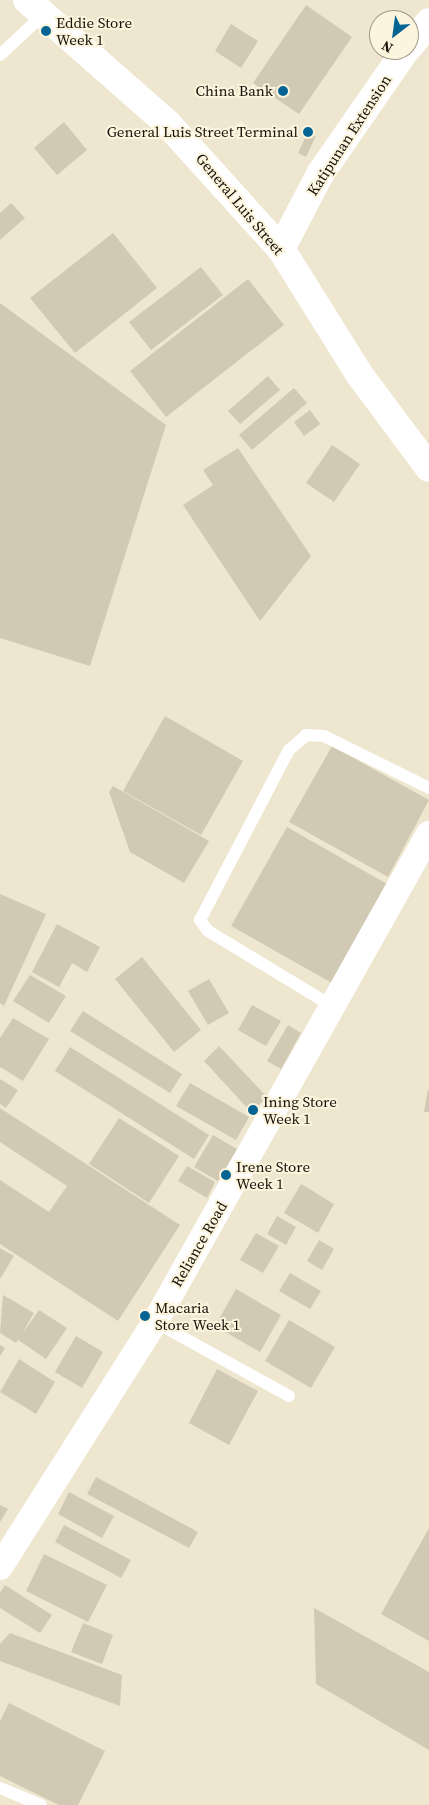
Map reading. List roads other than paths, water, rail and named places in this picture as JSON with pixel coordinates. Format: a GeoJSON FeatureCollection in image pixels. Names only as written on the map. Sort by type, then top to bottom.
{"type":"FeatureCollection","features":[{"type":"Feature","properties":{"kind":"main road","name":"General Luis Street"},"geometry":{"type":"LineString","coordinates":[[36,7],[167,123],[281,249],[359,374],[429,468]]}},
{"type":"Feature","properties":{"kind":"main road"},"geometry":{"type":"LineString","coordinates":[[419,34],[429,22]]}},
{"type":"Feature","properties":{"kind":"main road","name":"Katipunan Extension"},"geometry":{"type":"LineString","coordinates":[[281,249],[320,174],[399,60]]}},
{"type":"Feature","properties":{"kind":"street","name":"Reliance Road"},"geometry":{"type":"LineString","coordinates":[[0,1567],[156,1322],[429,834]]}},
{"type":"Feature","properties":{"kind":"lane"},"geometry":{"type":"LineString","coordinates":[[0,55],[36,7]]}},
{"type":"Feature","properties":{"kind":"lane"},"geometry":{"type":"LineString","coordinates":[[332,1006],[208,932],[200,920],[289,750],[306,735],[324,736],[429,788]]}},
{"type":"Feature","properties":{"kind":"lane"},"geometry":{"type":"LineString","coordinates":[[156,1322],[289,1396]]}},
{"type":"Feature","properties":{"kind":"lane"},"geometry":{"type":"LineString","coordinates":[[0,1788],[41,1805]]}},
{"type":"Feature","properties":{"kind":"place","name":"Eddie Store Week 1"},"geometry":{"type":"Point","coordinates":[46,31]}},
{"type":"Feature","properties":{"kind":"place","name":"China Bank"},"geometry":{"type":"Point","coordinates":[283,91]}},
{"type":"Feature","properties":{"kind":"place","name":"General Luis Street Terminal"},"geometry":{"type":"Point","coordinates":[308,132]}},
{"type":"Feature","properties":{"kind":"place","name":"Ining Store Week 1"},"geometry":{"type":"Point","coordinates":[253,1110]}},
{"type":"Feature","properties":{"kind":"place","name":"Irene Store Week 1"},"geometry":{"type":"Point","coordinates":[226,1175]}},
{"type":"Feature","properties":{"kind":"place","name":"Macaria Store Week 1"},"geometry":{"type":"Point","coordinates":[145,1316]}}]}
